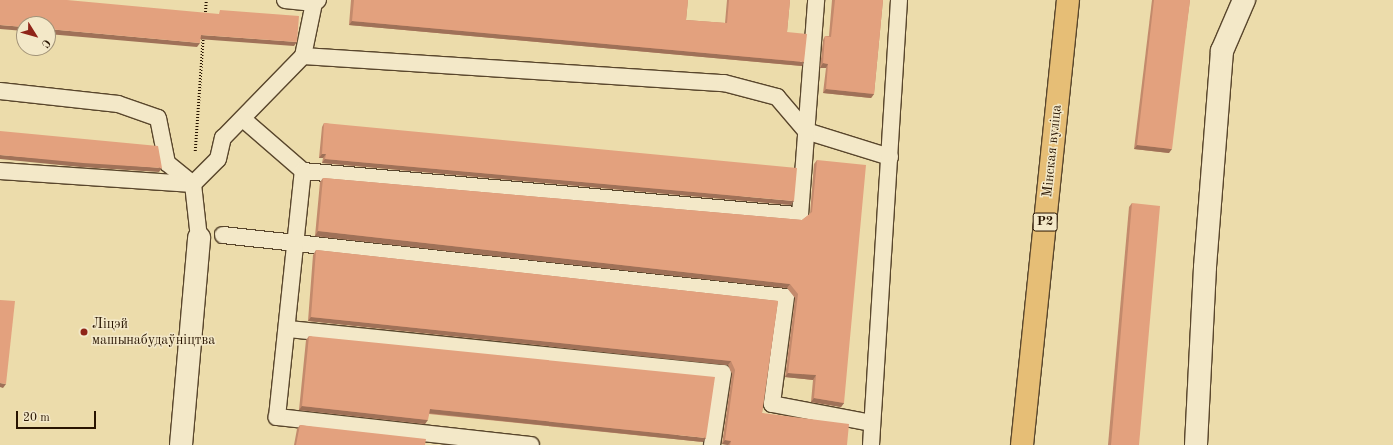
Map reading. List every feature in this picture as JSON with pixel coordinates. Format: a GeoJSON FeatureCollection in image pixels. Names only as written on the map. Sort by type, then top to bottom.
{"type":"FeatureCollection","features":[{"type":"Feature","properties":{"kind":"main road","name":"Мінская вуліца"},"geometry":{"type":"LineString","coordinates":[[1022,445],[1068,0]]}},
{"type":"Feature","properties":{"kind":"street"},"geometry":{"type":"LineString","coordinates":[[1196,445],[1205,267],[1222,51],[1244,0]]}},
{"type":"Feature","properties":{"kind":"street"},"geometry":{"type":"LineString","coordinates":[[181,445],[199,238]]}},
{"type":"Feature","properties":{"kind":"lane"},"geometry":{"type":"LineString","coordinates":[[0,171],[193,184],[218,159],[223,138],[303,56],[316,1],[285,0]]}},
{"type":"Feature","properties":{"kind":"lane"},"geometry":{"type":"LineString","coordinates":[[243,119],[304,171],[800,215],[816,0]]}},
{"type":"Feature","properties":{"kind":"lane"},"geometry":{"type":"LineString","coordinates":[[871,445],[899,0]]}},
{"type":"Feature","properties":{"kind":"lane"},"geometry":{"type":"LineString","coordinates":[[303,56],[724,83],[777,97],[806,131],[890,157]]}},
{"type":"Feature","properties":{"kind":"lane"},"geometry":{"type":"LineString","coordinates":[[0,91],[118,104],[158,118],[167,162],[193,184],[199,238]]}},
{"type":"Feature","properties":{"kind":"lane"},"geometry":{"type":"LineString","coordinates":[[304,171],[289,330],[277,417],[531,445]]}},
{"type":"Feature","properties":{"kind":"lane"},"geometry":{"type":"LineString","coordinates":[[223,235],[298,242],[786,298],[772,404],[872,423]]}},
{"type":"Feature","properties":{"kind":"lane"},"geometry":{"type":"LineString","coordinates":[[289,330],[723,373],[712,445]]}},
{"type":"Feature","properties":{"kind":"path"},"geometry":{"type":"LineString","coordinates":[[204,23],[206,0]]}},
{"type":"Feature","properties":{"kind":"path"},"geometry":{"type":"LineString","coordinates":[[193,184],[204,31]]}},
{"type":"Feature","properties":{"kind":"building"},"geometry":{"type":"Polygon","coordinates":[[[0,0],[67,0],[219,14],[220,10],[299,16],[297,42],[201,35],[200,43],[56,30],[56,16],[16,16],[16,26],[0,25],[0,0]]]}},
{"type":"Feature","properties":{"kind":"building"},"geometry":{"type":"Polygon","coordinates":[[[354,0],[688,0],[686,20],[727,23],[729,0],[790,0],[787,32],[807,34],[804,62],[352,21],[354,0]]]}},
{"type":"Feature","properties":{"kind":"building"},"geometry":{"type":"Polygon","coordinates":[[[835,0],[883,0],[874,94],[826,89],[828,64],[823,63],[825,36],[831,37],[835,0]]]}},
{"type":"Feature","properties":{"kind":"building"},"geometry":{"type":"Polygon","coordinates":[[[1154,0],[1190,0],[1172,149],[1137,145],[1154,0]]]}},
{"type":"Feature","properties":{"kind":"building"},"geometry":{"type":"Polygon","coordinates":[[[324,123],[797,168],[794,201],[325,159],[326,154],[322,154],[324,123]]]}},
{"type":"Feature","properties":{"kind":"building"},"geometry":{"type":"Polygon","coordinates":[[[0,131],[158,146],[162,168],[83,163],[0,155],[0,131]]]}},
{"type":"Feature","properties":{"kind":"building"},"geometry":{"type":"Polygon","coordinates":[[[817,160],[866,165],[844,403],[814,398],[816,375],[788,373],[798,294],[790,284],[318,231],[323,178],[802,220],[812,212],[817,160]]]}},
{"type":"Feature","properties":{"kind":"building"},"geometry":{"type":"Polygon","coordinates":[[[1132,203],[1160,206],[1139,445],[1111,445],[1132,203]]]}},
{"type":"Feature","properties":{"kind":"building"},"geometry":{"type":"Polygon","coordinates":[[[316,250],[778,301],[762,413],[849,424],[847,445],[730,445],[731,441],[725,440],[735,370],[731,361],[311,317],[316,250]]]}},
{"type":"Feature","properties":{"kind":"building"},"geometry":{"type":"Polygon","coordinates":[[[0,300],[15,301],[6,384],[0,383],[0,300]]]}},
{"type":"Feature","properties":{"kind":"building"},"geometry":{"type":"Polygon","coordinates":[[[309,336],[715,377],[706,438],[430,409],[428,420],[302,406],[309,336]]]}},
{"type":"Feature","properties":{"kind":"building"},"geometry":{"type":"Polygon","coordinates":[[[300,425],[426,439],[425,445],[296,445],[300,425]]]}},
{"type":"Feature","properties":{"kind":"place","name":"Ліцэй машынабудаўніцтва"},"geometry":{"type":"Point","coordinates":[84,332]}}]}
